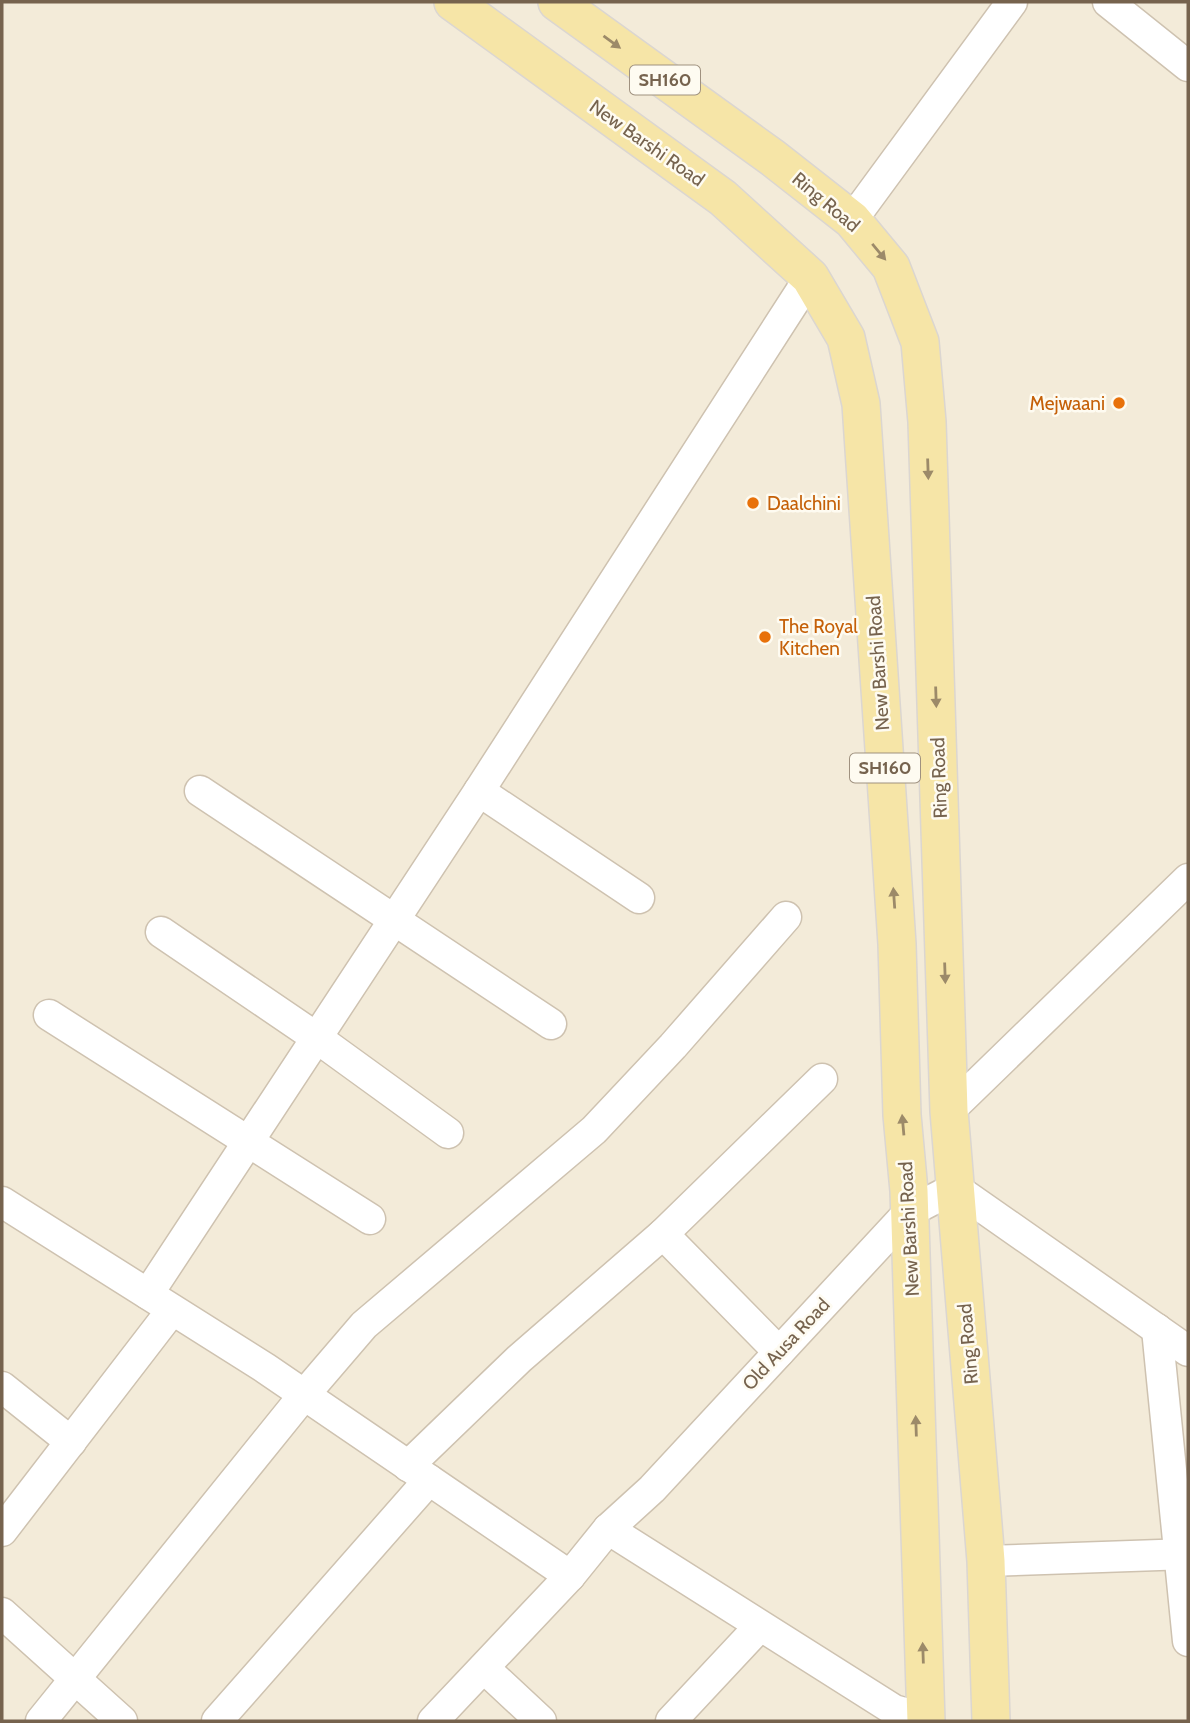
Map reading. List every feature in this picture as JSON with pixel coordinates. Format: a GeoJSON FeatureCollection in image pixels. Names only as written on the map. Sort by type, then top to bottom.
{"type":"FeatureCollection","features":[{"type":"Feature","properties":{"kind":"main road","name":"New Barshi Road"},"geometry":{"type":"LineString","coordinates":[[453,2],[723,198],[810,277],[846,338],[862,404],[897,944],[902,1115],[909,1212],[925,1720]]}},
{"type":"Feature","properties":{"kind":"main road","name":"Ring Road"},"geometry":{"type":"LineString","coordinates":[[557,2],[773,158],[852,220],[891,267],[920,342],[927,435],[949,1111],[986,1561],[991,1721]]}},
{"type":"Feature","properties":{"kind":"street"},"geometry":{"type":"LineString","coordinates":[[852,220],[1012,2]]}},
{"type":"Feature","properties":{"kind":"street"},"geometry":{"type":"LineString","coordinates":[[1108,2],[1188,66]]}},
{"type":"Feature","properties":{"kind":"street"},"geometry":{"type":"LineString","coordinates":[[2,1531],[71,1441],[160,1302],[248,1141],[479,790],[810,277]]}},
{"type":"Feature","properties":{"kind":"street"},"geometry":{"type":"LineString","coordinates":[[479,790],[639,898]]}},
{"type":"Feature","properties":{"kind":"street"},"geometry":{"type":"LineString","coordinates":[[200,791],[551,1024]]}},
{"type":"Feature","properties":{"kind":"street"},"geometry":{"type":"LineString","coordinates":[[949,1111],[1188,878]]}},
{"type":"Feature","properties":{"kind":"street"},"geometry":{"type":"LineString","coordinates":[[41,1721],[304,1395],[365,1325],[594,1130],[673,1046],[786,917]]}},
{"type":"Feature","properties":{"kind":"street"},"geometry":{"type":"LineString","coordinates":[[161,932],[317,1038],[448,1133]]}},
{"type":"Feature","properties":{"kind":"street"},"geometry":{"type":"LineString","coordinates":[[49,1015],[370,1219]]}},
{"type":"Feature","properties":{"kind":"street"},"geometry":{"type":"LineString","coordinates":[[217,1721],[419,1473],[519,1359],[663,1234],[822,1079]]}},
{"type":"Feature","properties":{"kind":"street"},"geometry":{"type":"LineString","coordinates":[[955,1188],[1188,1351]]}},
{"type":"Feature","properties":{"kind":"street","name":"Old Ausa Road"},"geometry":{"type":"LineString","coordinates":[[433,1721],[570,1576],[608,1529],[652,1489],[909,1212],[955,1188]]}},
{"type":"Feature","properties":{"kind":"street"},"geometry":{"type":"LineString","coordinates":[[2,1202],[304,1395],[570,1576]]}},
{"type":"Feature","properties":{"kind":"street"},"geometry":{"type":"LineString","coordinates":[[663,1234],[779,1352]]}},
{"type":"Feature","properties":{"kind":"street"},"geometry":{"type":"LineString","coordinates":[[1157,1329],[1184,1554],[1188,1642]]}},
{"type":"Feature","properties":{"kind":"street"},"geometry":{"type":"LineString","coordinates":[[2,1387],[71,1441]]}},
{"type":"Feature","properties":{"kind":"street"},"geometry":{"type":"LineString","coordinates":[[608,1529],[894,1710],[925,1720]]}},
{"type":"Feature","properties":{"kind":"street"},"geometry":{"type":"LineString","coordinates":[[986,1561],[1184,1554]]}},
{"type":"Feature","properties":{"kind":"street"},"geometry":{"type":"LineString","coordinates":[[2,1614],[122,1721]]}},
{"type":"Feature","properties":{"kind":"street"},"geometry":{"type":"LineString","coordinates":[[671,1721],[759,1627]]}},
{"type":"Feature","properties":{"kind":"street"},"geometry":{"type":"LineString","coordinates":[[484,1668],[541,1721]]}},
{"type":"Feature","properties":{"kind":"shaded area"},"geometry":{"type":"Polygon","coordinates":[[[2,2],[1188,2],[1188,1721],[2,1721],[2,2]]]}},
{"type":"Feature","properties":{"kind":"place","name":"Mejwaani"},"geometry":{"type":"Point","coordinates":[1119,403]}},
{"type":"Feature","properties":{"kind":"place","name":"Daalchini"},"geometry":{"type":"Point","coordinates":[753,503]}},
{"type":"Feature","properties":{"kind":"place","name":"The Royal Kitchen"},"geometry":{"type":"Point","coordinates":[765,637]}}]}
